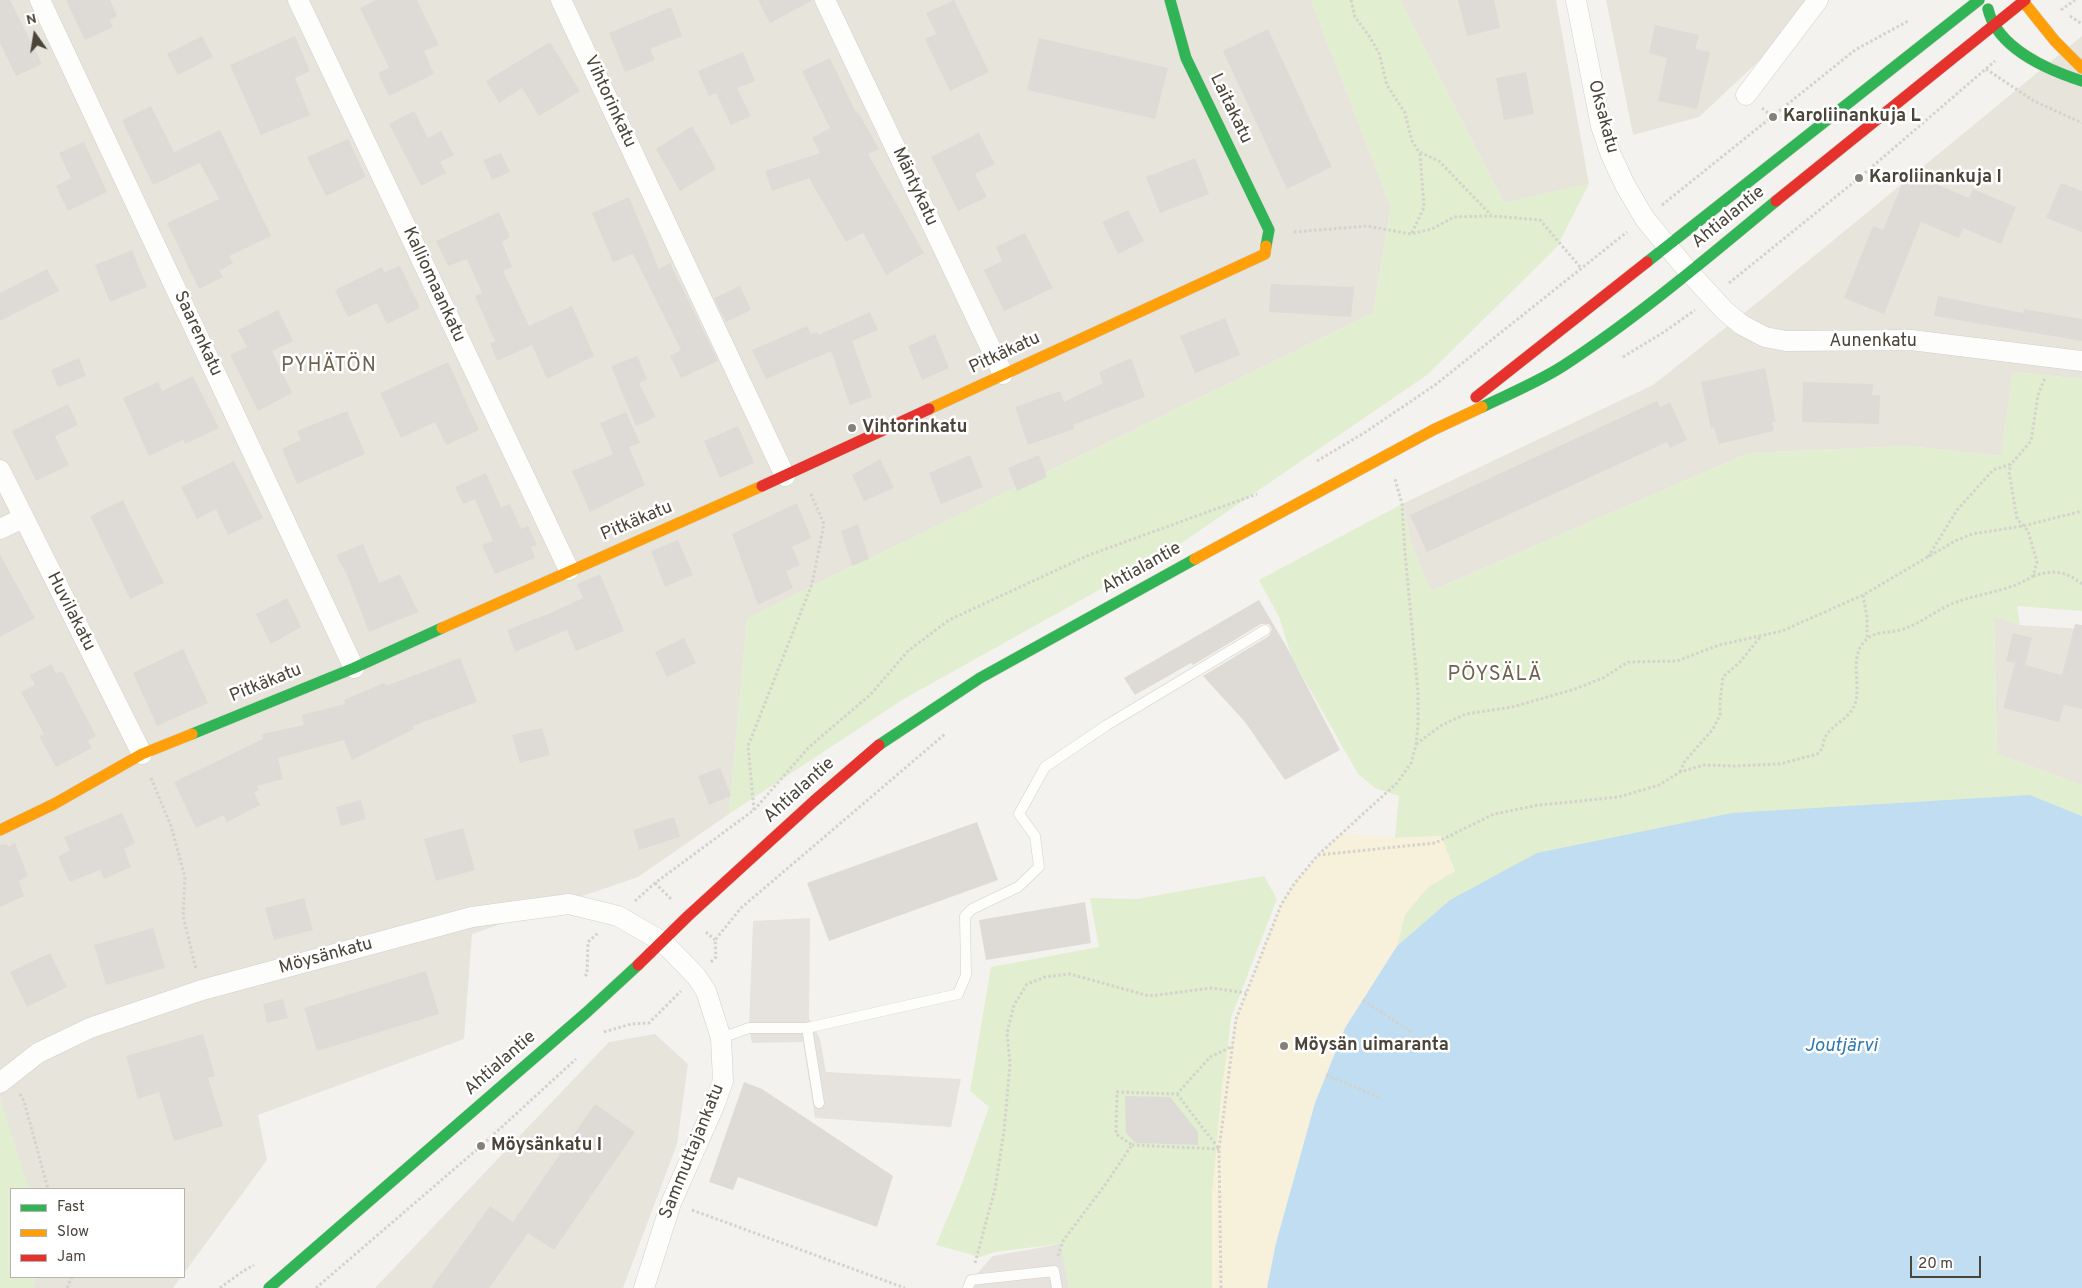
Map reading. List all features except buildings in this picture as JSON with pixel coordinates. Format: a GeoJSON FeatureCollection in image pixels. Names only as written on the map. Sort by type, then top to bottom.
{"type":"FeatureCollection","features":[{"type":"Feature","properties":{"kind":"main road","name":"Laitakatu"},"geometry":{"type":"LineString","coordinates":[[1170,0],[1186,58],[1269,230]]}},
{"type":"Feature","properties":{"kind":"main road","name":"Ahtialantie"},"geometry":{"type":"LineString","coordinates":[[1433,430],[1978,0]]}},
{"type":"Feature","properties":{"kind":"main road"},"geometry":{"type":"LineString","coordinates":[[1987,0],[1988,13],[1994,26],[2031,60],[2052,71],[2082,81]]}},
{"type":"Feature","properties":{"kind":"main road","name":"Ahtialantie"},"geometry":{"type":"LineString","coordinates":[[269,1288],[587,1012],[709,897],[881,744],[980,678],[1433,430],[1562,367],[1689,272],[1994,26],[2023,0]]}},
{"type":"Feature","properties":{"kind":"main road"},"geometry":{"type":"LineString","coordinates":[[2023,0],[2055,41],[2082,68]]}},
{"type":"Feature","properties":{"kind":"main road","name":"Pitkäkatu"},"geometry":{"type":"LineString","coordinates":[[0,830],[54,804],[142,754],[354,668],[569,570],[792,473],[1265,254],[1269,230]]}},
{"type":"Feature","properties":{"kind":"street","name":"Saarenkatu"},"geometry":{"type":"LineString","coordinates":[[40,0],[354,668]]}},
{"type":"Feature","properties":{"kind":"street","name":"Kalliomaankatu"},"geometry":{"type":"LineString","coordinates":[[298,0],[569,570]]}},
{"type":"Feature","properties":{"kind":"street","name":"Vihtorinkatu"},"geometry":{"type":"LineString","coordinates":[[561,0],[792,473]]}},
{"type":"Feature","properties":{"kind":"street","name":"Mäntykatu"},"geometry":{"type":"LineString","coordinates":[[825,0],[1003,374]]}},
{"type":"Feature","properties":{"kind":"street","name":"Oksakatu"},"geometry":{"type":"LineString","coordinates":[[1576,0],[1601,126],[1611,155],[1645,219],[1689,272]]}},
{"type":"Feature","properties":{"kind":"street"},"geometry":{"type":"LineString","coordinates":[[1746,95],[1818,0]]}},
{"type":"Feature","properties":{"kind":"street","name":"Aunenkatu"},"geometry":{"type":"LineString","coordinates":[[1689,272],[1725,311],[1742,326],[1765,337],[1786,341],[1813,342],[1911,340],[2082,361]]}},
{"type":"Feature","properties":{"kind":"street","name":"Huvilakatu"},"geometry":{"type":"LineString","coordinates":[[0,470],[142,754]]}},
{"type":"Feature","properties":{"kind":"street"},"geometry":{"type":"LineString","coordinates":[[0,529],[23,518]]}},
{"type":"Feature","properties":{"kind":"street","name":"Möysänkatu"},"geometry":{"type":"LineString","coordinates":[[4,1079],[38,1054],[90,1028],[202,990],[472,917],[569,904],[618,916],[663,942]]}},
{"type":"Feature","properties":{"kind":"street","name":"Sammuttajankatu"},"geometry":{"type":"LineString","coordinates":[[644,1288],[671,1203],[714,1106],[723,1081],[721,1038],[706,991],[696,976],[663,942]]}},
{"type":"Feature","properties":{"kind":"lane"},"geometry":{"type":"LineString","coordinates":[[721,1038],[749,1028],[807,1028],[958,994],[966,975],[965,916],[972,909],[1018,887],[1039,867],[1035,836],[1019,814],[1045,768],[1107,725],[1265,630]]}},
{"type":"Feature","properties":{"kind":"lane"},"geometry":{"type":"LineString","coordinates":[[807,1028],[819,1103]]}},
{"type":"Feature","properties":{"kind":"lane"},"geometry":{"type":"LineString","coordinates":[[970,1284],[1054,1271],[1057,1288]]}},
{"type":"Feature","properties":{"kind":"path"},"geometry":{"type":"LineString","coordinates":[[1351,0],[1355,17],[1379,53],[1387,85],[1405,113],[1412,141],[1419,152],[1424,207],[1412,234]]}},
{"type":"Feature","properties":{"kind":"path"},"geometry":{"type":"LineString","coordinates":[[2062,9],[2082,24]]}},
{"type":"Feature","properties":{"kind":"path"},"geometry":{"type":"LineString","coordinates":[[1309,466],[1364,433],[1435,385],[1855,50],[1910,20]]}},
{"type":"Feature","properties":{"kind":"path"},"geometry":{"type":"LineString","coordinates":[[1986,69],[2034,101],[2082,123]]}},
{"type":"Feature","properties":{"kind":"path"},"geometry":{"type":"LineString","coordinates":[[1419,152],[1439,161],[1492,216]]}},
{"type":"Feature","properties":{"kind":"path"},"geometry":{"type":"LineString","coordinates":[[1269,230],[1296,232],[1367,226],[1412,234],[1432,230],[1454,217],[1492,216],[1540,220],[1581,268]]}},
{"type":"Feature","properties":{"kind":"path"},"geometry":{"type":"LineString","coordinates":[[2033,576],[2037,562],[2028,531],[2017,519],[2009,472],[2011,464],[2031,441],[2038,395],[2047,373],[2049,357]]}},
{"type":"Feature","properties":{"kind":"path"},"geometry":{"type":"LineString","coordinates":[[1928,557],[1957,510],[1993,470],[2011,464]]}},
{"type":"Feature","properties":{"kind":"path"},"geometry":{"type":"LineString","coordinates":[[754,810],[748,746],[812,584],[824,524],[792,473]]}},
{"type":"Feature","properties":{"kind":"path"},"geometry":{"type":"LineString","coordinates":[[1221,1288],[1219,1149],[1236,1019],[1281,905],[1300,875],[1318,855],[1397,783],[1411,763],[1416,745],[1418,693],[1402,504],[1395,479]]}},
{"type":"Feature","properties":{"kind":"path"},"geometry":{"type":"LineString","coordinates":[[655,883],[754,810],[809,747],[870,695],[908,651],[949,620],[1088,555],[1261,493]]}},
{"type":"Feature","properties":{"kind":"path"},"geometry":{"type":"LineString","coordinates":[[1416,745],[1442,725],[1466,714],[1512,707],[1575,689],[1603,678],[1628,662],[1677,661],[1719,645],[1782,630],[1864,595],[1955,541],[1972,534],[2023,526],[2082,511]]}},
{"type":"Feature","properties":{"kind":"path"},"geometry":{"type":"LineString","coordinates":[[1318,855],[1435,843],[1494,814],[1539,805],[1619,797],[1659,784],[1680,772],[1704,765],[1780,764],[1818,754],[1822,750],[1825,736],[1853,709],[1857,695],[1856,671],[1858,651],[1867,639],[1878,634],[1900,630],[1924,620],[1948,606],[2019,585],[2033,576],[2049,572],[2063,572],[2082,584]]}},
{"type":"Feature","properties":{"kind":"path"},"geometry":{"type":"LineString","coordinates":[[1864,595],[1867,639]]}},
{"type":"Feature","properties":{"kind":"path"},"geometry":{"type":"LineString","coordinates":[[1680,772],[1685,761],[1713,729],[1720,715],[1723,677],[1740,662],[1762,635]]}},
{"type":"Feature","properties":{"kind":"path"},"geometry":{"type":"LineString","coordinates":[[142,754],[171,826],[185,877],[183,916],[202,990]]}},
{"type":"Feature","properties":{"kind":"path"},"geometry":{"type":"LineString","coordinates":[[598,1038],[605,1032],[631,1024],[649,1023],[716,957],[715,940]]}},
{"type":"Feature","properties":{"kind":"path"},"geometry":{"type":"LineString","coordinates":[[970,1284],[995,1189],[1004,1131],[1010,1064],[1007,1033],[1014,1005],[1027,984],[1045,977],[1070,974],[1149,996],[1212,988],[1246,993]]}},
{"type":"Feature","properties":{"kind":"path"},"geometry":{"type":"LineString","coordinates":[[1363,1000],[1411,1032]]}},
{"type":"Feature","properties":{"kind":"path"},"geometry":{"type":"LineString","coordinates":[[1177,1094],[1210,1057],[1233,1046]]}},
{"type":"Feature","properties":{"kind":"path"},"geometry":{"type":"LineString","coordinates":[[316,1288],[481,1146],[576,1058]]}},
{"type":"Feature","properties":{"kind":"path"},"geometry":{"type":"LineString","coordinates":[[1326,1075],[1379,1097]]}},
{"type":"Feature","properties":{"kind":"path"},"geometry":{"type":"LineString","coordinates":[[4,1079],[24,1101],[48,1188]]}},
{"type":"Feature","properties":{"kind":"path"},"geometry":{"type":"LineString","coordinates":[[1177,1094],[1117,1092],[1116,1134],[1132,1145],[1219,1149]]}},
{"type":"Feature","properties":{"kind":"path"},"geometry":{"type":"LineString","coordinates":[[1177,1094],[1219,1149]]}},
{"type":"Feature","properties":{"kind":"path"},"geometry":{"type":"LineString","coordinates":[[1054,1271],[1063,1241],[1105,1186],[1132,1145]]}},
{"type":"Feature","properties":{"kind":"path"},"geometry":{"type":"LineString","coordinates":[[671,1203],[769,1237],[904,1288]]}},
{"type":"Feature","properties":{"kind":"shaded area"},"geometry":{"type":"Polygon","coordinates":[[[0,0],[1311,0],[1391,207],[1373,313],[852,566],[747,619],[729,814],[638,877],[472,934],[464,1039],[258,1115],[267,1160],[185,1272],[185,1188],[10,1188],[10,1278],[180,1278],[173,1288],[0,1288],[0,0]]]}},
{"type":"Feature","properties":{"kind":"shaded area"},"geometry":{"type":"Polygon","coordinates":[[[1400,0],[1556,0],[1589,184],[1504,203],[1400,0]]]}},
{"type":"Feature","properties":{"kind":"shaded area"},"geometry":{"type":"Polygon","coordinates":[[[1606,0],[1809,0],[1778,43],[1699,117],[1633,135],[1606,0]]]}},
{"type":"Feature","properties":{"kind":"shaded area"},"geometry":{"type":"Polygon","coordinates":[[[2082,36],[2082,379],[2013,372],[2001,456],[1908,446],[1749,453],[1431,591],[1413,549],[1402,504],[1653,385],[1763,298],[2082,36]]]}},
{"type":"Feature","properties":{"kind":"shaded area"},"geometry":{"type":"Polygon","coordinates":[[[1994,616],[2020,625],[2082,629],[2082,785],[1997,754],[1994,616]]]}},
{"type":"Feature","properties":{"kind":"shaded area"},"geometry":{"type":"Polygon","coordinates":[[[810,918],[809,1018],[820,1039],[826,1072],[961,1079],[951,1127],[815,1118],[803,1042],[752,1043],[749,1028],[753,921],[810,918]]]}},
{"type":"Feature","properties":{"kind":"shaded area"},"geometry":{"type":"Polygon","coordinates":[[[655,1034],[688,1064],[677,1144],[623,1288],[375,1288],[609,1042],[655,1034]]]}},
{"type":"Feature","properties":{"kind":"shaded area"},"geometry":{"type":"Polygon","coordinates":[[[1060,1244],[1069,1288],[971,1288],[971,1280],[993,1256],[1060,1244]]]}},
{"type":"Feature","properties":{"kind":"green space"},"geometry":{"type":"Polygon","coordinates":[[[1311,0],[1400,0],[1504,203],[1589,184],[1557,247],[1427,375],[1174,548],[902,700],[729,814],[747,619],[852,566],[1373,313],[1391,207],[1311,0]]]}},
{"type":"Feature","properties":{"kind":"green space"},"geometry":{"type":"Polygon","coordinates":[[[2013,372],[2082,379],[2082,611],[2017,606],[2020,625],[1994,617],[1997,754],[2082,785],[2082,816],[2030,795],[1450,900],[1397,946],[1405,914],[1428,887],[1455,871],[1441,836],[1395,838],[1399,796],[1375,788],[1358,774],[1292,658],[1279,617],[1259,580],[1402,504],[1413,549],[1431,591],[1749,453],[1908,446],[2001,456],[2013,372]]]}},
{"type":"Feature","properties":{"kind":"green space"},"geometry":{"type":"Polygon","coordinates":[[[1264,876],[1277,899],[1231,1018],[1212,1195],[1212,1288],[1069,1288],[1059,1244],[995,1252],[980,1257],[936,1245],[961,1186],[989,1107],[970,1091],[991,967],[1099,947],[1090,898],[1137,899],[1264,876]]]}},
{"type":"Feature","properties":{"kind":"green space"},"geometry":{"type":"Polygon","coordinates":[[[0,1098],[29,1188],[10,1188],[10,1278],[38,1278],[33,1288],[0,1288],[0,1098]]]}},
{"type":"Feature","properties":{"kind":"sand","name":"Möysän uimaranta"},"geometry":{"type":"Polygon","coordinates":[[[1342,833],[1395,838],[1441,836],[1455,871],[1428,887],[1405,914],[1397,946],[1345,1028],[1315,1103],[1276,1243],[1267,1288],[1212,1288],[1212,1195],[1225,1064],[1236,1019],[1281,905],[1294,884],[1342,833]]]}},
{"type":"Feature","properties":{"kind":"water","name":"Joutjärvi"},"geometry":{"type":"Polygon","coordinates":[[[2030,795],[2082,816],[2082,1288],[1267,1288],[1276,1243],[1315,1103],[1345,1028],[1397,946],[1450,900],[1537,853],[1732,813],[2030,795]]]}},
{"type":"Feature","properties":{"kind":"traffic: fast"},"geometry":{"type":"LineString","coordinates":[[1170,0],[1186,58],[1269,230],[1266,246]]}},
{"type":"Feature","properties":{"kind":"traffic: fast"},"geometry":{"type":"LineString","coordinates":[[1647,262],[1979,0]]}},
{"type":"Feature","properties":{"kind":"traffic: fast"},"geometry":{"type":"LineString","coordinates":[[1988,9],[1993,23],[2002,35],[2026,56],[2054,71],[2082,81]]}},
{"type":"Feature","properties":{"kind":"traffic: fast"},"geometry":{"type":"LineString","coordinates":[[1482,407],[1544,377],[1591,347],[1672,286],[1776,201]]}},
{"type":"Feature","properties":{"kind":"traffic: fast"},"geometry":{"type":"LineString","coordinates":[[879,745],[980,678],[1195,559]]}},
{"type":"Feature","properties":{"kind":"traffic: fast"},"geometry":{"type":"LineString","coordinates":[[192,734],[354,668],[442,628]]}},
{"type":"Feature","properties":{"kind":"traffic: fast"},"geometry":{"type":"LineString","coordinates":[[269,1288],[587,1012],[638,965]]}},
{"type":"Feature","properties":{"kind":"traffic: slow"},"geometry":{"type":"LineString","coordinates":[[2022,0],[2055,41],[2082,68]]}},
{"type":"Feature","properties":{"kind":"traffic: slow"},"geometry":{"type":"LineString","coordinates":[[929,409],[1265,254],[1266,246]]}},
{"type":"Feature","properties":{"kind":"traffic: slow"},"geometry":{"type":"LineString","coordinates":[[1195,559],[1433,430],[1482,407]]}},
{"type":"Feature","properties":{"kind":"traffic: slow"},"geometry":{"type":"LineString","coordinates":[[442,628],[762,486]]}},
{"type":"Feature","properties":{"kind":"traffic: slow"},"geometry":{"type":"LineString","coordinates":[[0,830],[54,804],[142,754],[192,734]]}},
{"type":"Feature","properties":{"kind":"traffic: jam"},"geometry":{"type":"LineString","coordinates":[[1776,201],[2025,0]]}},
{"type":"Feature","properties":{"kind":"traffic: jam"},"geometry":{"type":"LineString","coordinates":[[1476,397],[1647,262]]}},
{"type":"Feature","properties":{"kind":"traffic: jam"},"geometry":{"type":"LineString","coordinates":[[762,486],[929,409]]}},
{"type":"Feature","properties":{"kind":"traffic: jam"},"geometry":{"type":"LineString","coordinates":[[638,965],[688,916],[814,801],[879,745]]}},
{"type":"Feature","properties":{"kind":"place","name":"Karoliinankuja L"},"geometry":{"type":"Point","coordinates":[1773,117]}},
{"type":"Feature","properties":{"kind":"place","name":"Karoliinankuja I"},"geometry":{"type":"Point","coordinates":[1859,178]}},
{"type":"Feature","properties":{"kind":"place","name":"Vihtorinkatu"},"geometry":{"type":"Point","coordinates":[852,428]}},
{"type":"Feature","properties":{"kind":"place","name":"Möysän uimaranta"},"geometry":{"type":"Point","coordinates":[1284,1046]}},
{"type":"Feature","properties":{"kind":"place","name":"Möysänkatu I"},"geometry":{"type":"Point","coordinates":[481,1146]}},
{"type":"Feature","properties":{"kind":"district","name":"PYHÄTÖN"},"geometry":{"type":"Point","coordinates":[329,367]}},
{"type":"Feature","properties":{"kind":"district","name":"PÖYSÄLÄ"},"geometry":{"type":"Point","coordinates":[1495,676]}}]}
